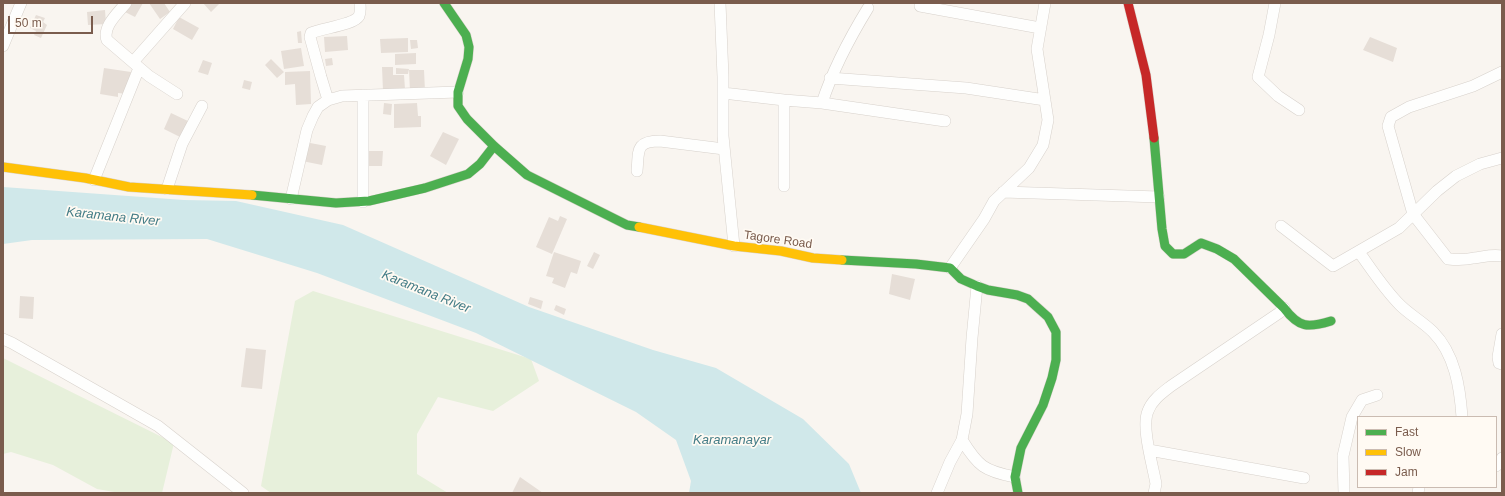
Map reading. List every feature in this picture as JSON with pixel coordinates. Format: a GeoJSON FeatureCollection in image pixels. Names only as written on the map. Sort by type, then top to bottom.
{"type":"FeatureCollection","features":[{"type":"Feature","properties":{"kind":"street"},"geometry":{"type":"LineString","coordinates":[[3,46],[21,3]]}},
{"type":"Feature","properties":{"kind":"street"},"geometry":{"type":"LineString","coordinates":[[126,3],[106,28],[105,35],[107,40],[149,76],[177,94]]}},
{"type":"Feature","properties":{"kind":"street"},"geometry":{"type":"LineString","coordinates":[[94,180],[136,65],[186,3]]}},
{"type":"Feature","properties":{"kind":"street"},"geometry":{"type":"LineString","coordinates":[[328,100],[310,37],[311,33],[353,21],[358,17],[360,3]]}},
{"type":"Feature","properties":{"kind":"street","name":"Tagore Road"},"geometry":{"type":"LineString","coordinates":[[444,3],[466,35],[469,47],[468,59],[458,92],[458,106],[467,119],[494,146],[527,175],[627,224],[734,246],[781,251],[814,258],[916,264],[950,268]]}},
{"type":"Feature","properties":{"kind":"street"},"geometry":{"type":"LineString","coordinates":[[720,3],[724,149],[734,246]]}},
{"type":"Feature","properties":{"kind":"street"},"geometry":{"type":"LineString","coordinates":[[1018,493],[1015,477],[1021,448],[1043,404],[1052,378],[1056,360],[1056,332],[1048,317],[1028,299],[1017,295],[988,290],[961,280],[950,268],[984,220],[994,202],[1029,168],[1043,145],[1048,120],[1037,48],[1044,3]]}},
{"type":"Feature","properties":{"kind":"street"},"geometry":{"type":"LineString","coordinates":[[1128,3],[1146,75],[1157,158],[1159,197],[1165,246],[1173,254],[1184,254],[1201,243],[1217,249],[1234,259],[1272,298],[1284,308],[1291,317],[1300,324],[1317,325],[1331,321]]}},
{"type":"Feature","properties":{"kind":"street"},"geometry":{"type":"LineString","coordinates":[[1275,3],[1269,35],[1258,77],[1278,96],[1299,110]]}},
{"type":"Feature","properties":{"kind":"street"},"geometry":{"type":"LineString","coordinates":[[920,6],[1040,28]]}},
{"type":"Feature","properties":{"kind":"street"},"geometry":{"type":"LineString","coordinates":[[822,103],[830,78],[841,54],[868,8]]}},
{"type":"Feature","properties":{"kind":"street"},"geometry":{"type":"LineString","coordinates":[[1502,72],[1472,86],[1410,107],[1391,117],[1388,126],[1413,214],[1448,259],[1458,260],[1497,255],[1502,256]]}},
{"type":"Feature","properties":{"kind":"street"},"geometry":{"type":"LineString","coordinates":[[830,78],[966,88],[1045,100]]}},
{"type":"Feature","properties":{"kind":"street"},"geometry":{"type":"LineString","coordinates":[[291,199],[307,130],[318,107],[328,100],[342,96],[458,92]]}},
{"type":"Feature","properties":{"kind":"street"},"geometry":{"type":"LineString","coordinates":[[723,93],[822,103],[944,121]]}},
{"type":"Feature","properties":{"kind":"street"},"geometry":{"type":"LineString","coordinates":[[363,95],[363,202]]}},
{"type":"Feature","properties":{"kind":"street"},"geometry":{"type":"LineString","coordinates":[[784,100],[784,186]]}},
{"type":"Feature","properties":{"kind":"street"},"geometry":{"type":"LineString","coordinates":[[167,189],[182,144],[202,106]]}},
{"type":"Feature","properties":{"kind":"street"},"geometry":{"type":"LineString","coordinates":[[637,171],[639,148],[643,144],[649,142],[724,149]]}},
{"type":"Feature","properties":{"kind":"street"},"geometry":{"type":"LineString","coordinates":[[3,167],[94,180],[129,187],[218,192],[336,203],[363,202],[426,188],[468,174],[480,164],[494,146]]}},
{"type":"Feature","properties":{"kind":"street"},"geometry":{"type":"LineString","coordinates":[[1281,226],[1333,266],[1399,228],[1437,191],[1456,176],[1480,164],[1502,158]]}},
{"type":"Feature","properties":{"kind":"street"},"geometry":{"type":"LineString","coordinates":[[1003,192],[1159,197]]}},
{"type":"Feature","properties":{"kind":"street"},"geometry":{"type":"LineString","coordinates":[[1359,252],[1388,292],[1401,306],[1434,333],[1447,351],[1454,369],[1458,386],[1462,416]]}},
{"type":"Feature","properties":{"kind":"street"},"geometry":{"type":"LineString","coordinates":[[937,493],[950,462],[962,440],[967,414],[977,286]]}},
{"type":"Feature","properties":{"kind":"street"},"geometry":{"type":"LineString","coordinates":[[1154,493],[1156,484],[1145,426],[1148,411],[1156,398],[1171,386],[1279,313],[1284,308]]}},
{"type":"Feature","properties":{"kind":"street"},"geometry":{"type":"LineString","coordinates":[[1502,334],[1498,357],[1499,363],[1502,364]]}},
{"type":"Feature","properties":{"kind":"street"},"geometry":{"type":"LineString","coordinates":[[3,339],[158,426],[242,493]]}},
{"type":"Feature","properties":{"kind":"street"},"geometry":{"type":"LineString","coordinates":[[1344,493],[1343,456],[1352,417],[1362,400],[1377,395]]}},
{"type":"Feature","properties":{"kind":"street"},"geometry":{"type":"LineString","coordinates":[[962,440],[977,462],[989,470],[1015,477]]}},
{"type":"Feature","properties":{"kind":"street"},"geometry":{"type":"LineString","coordinates":[[1150,450],[1304,478]]}},
{"type":"Feature","properties":{"kind":"green space"},"geometry":{"type":"Polygon","coordinates":[[[313,291],[531,359],[539,381],[493,411],[438,397],[417,434],[417,474],[448,493],[271,493],[261,486],[295,301],[313,291]]]}},
{"type":"Feature","properties":{"kind":"green space"},"geometry":{"type":"Polygon","coordinates":[[[3,358],[174,443],[162,493],[120,493],[97,489],[53,465],[11,452],[3,454],[3,358]]]}},
{"type":"Feature","properties":{"kind":"water","name":"Karamanayar"},"geometry":{"type":"Polygon","coordinates":[[[3,187],[184,200],[236,201],[343,225],[529,307],[653,350],[716,368],[803,419],[849,464],[861,493],[689,493],[691,481],[676,440],[636,412],[476,333],[317,273],[207,239],[32,240],[3,244],[3,187]]]}},
{"type":"Feature","properties":{"kind":"building"},"geometry":{"type":"Polygon","coordinates":[[[130,3],[143,3],[135,17],[125,12],[130,3]]]}},
{"type":"Feature","properties":{"kind":"building"},"geometry":{"type":"Polygon","coordinates":[[[149,3],[164,3],[170,12],[160,19],[149,3]]]}},
{"type":"Feature","properties":{"kind":"building"},"geometry":{"type":"Polygon","coordinates":[[[203,3],[220,3],[211,12],[203,3]]]}},
{"type":"Feature","properties":{"kind":"building"},"geometry":{"type":"Polygon","coordinates":[[[105,10],[106,24],[88,25],[87,12],[105,10]]]}},
{"type":"Feature","properties":{"kind":"building"},"geometry":{"type":"Polygon","coordinates":[[[36,15],[45,18],[43,22],[47,25],[41,38],[34,35],[36,31],[30,28],[36,15]]]}},
{"type":"Feature","properties":{"kind":"building"},"geometry":{"type":"Polygon","coordinates":[[[179,17],[199,28],[192,40],[173,29],[179,17]]]}},
{"type":"Feature","properties":{"kind":"building"},"geometry":{"type":"Polygon","coordinates":[[[301,31],[302,43],[298,43],[297,32],[301,31]]]}},
{"type":"Feature","properties":{"kind":"building"},"geometry":{"type":"Polygon","coordinates":[[[347,36],[348,50],[325,52],[324,37],[347,36]]]}},
{"type":"Feature","properties":{"kind":"building"},"geometry":{"type":"Polygon","coordinates":[[[1370,37],[1397,48],[1393,62],[1363,50],[1370,37]]]}},
{"type":"Feature","properties":{"kind":"building"},"geometry":{"type":"Polygon","coordinates":[[[408,38],[408,52],[381,53],[380,39],[408,38]]]}},
{"type":"Feature","properties":{"kind":"building"},"geometry":{"type":"Polygon","coordinates":[[[410,40],[417,40],[418,48],[411,49],[410,40]]]}},
{"type":"Feature","properties":{"kind":"building"},"geometry":{"type":"Polygon","coordinates":[[[301,48],[304,66],[284,69],[281,51],[301,48]]]}},
{"type":"Feature","properties":{"kind":"building"},"geometry":{"type":"Polygon","coordinates":[[[416,53],[416,64],[395,65],[395,54],[416,53]]]}},
{"type":"Feature","properties":{"kind":"building"},"geometry":{"type":"Polygon","coordinates":[[[332,58],[333,65],[326,66],[325,59],[332,58]]]}},
{"type":"Feature","properties":{"kind":"building"},"geometry":{"type":"Polygon","coordinates":[[[271,59],[284,72],[277,78],[265,65],[271,59]]]}},
{"type":"Feature","properties":{"kind":"building"},"geometry":{"type":"Polygon","coordinates":[[[203,60],[212,63],[208,75],[198,72],[203,60]]]}},
{"type":"Feature","properties":{"kind":"building"},"geometry":{"type":"Polygon","coordinates":[[[382,67],[393,67],[393,75],[404,75],[405,89],[383,91],[382,67]]]}},
{"type":"Feature","properties":{"kind":"building"},"geometry":{"type":"Polygon","coordinates":[[[104,68],[131,72],[127,94],[118,93],[118,97],[100,94],[104,68]]]}},
{"type":"Feature","properties":{"kind":"building"},"geometry":{"type":"Polygon","coordinates":[[[396,68],[409,69],[408,74],[396,74],[396,68]]]}},
{"type":"Feature","properties":{"kind":"building"},"geometry":{"type":"Polygon","coordinates":[[[409,70],[424,70],[425,91],[410,91],[409,70]]]}},
{"type":"Feature","properties":{"kind":"building"},"geometry":{"type":"Polygon","coordinates":[[[310,71],[311,104],[296,105],[295,84],[285,85],[285,72],[310,71]]]}},
{"type":"Feature","properties":{"kind":"building"},"geometry":{"type":"Polygon","coordinates":[[[244,80],[252,82],[250,90],[242,88],[244,80]]]}},
{"type":"Feature","properties":{"kind":"building"},"geometry":{"type":"Polygon","coordinates":[[[384,103],[392,104],[391,115],[383,114],[384,103]]]}},
{"type":"Feature","properties":{"kind":"building"},"geometry":{"type":"Polygon","coordinates":[[[417,103],[418,116],[421,116],[421,127],[394,128],[394,104],[417,103]]]}},
{"type":"Feature","properties":{"kind":"building"},"geometry":{"type":"Polygon","coordinates":[[[171,113],[190,122],[182,138],[164,129],[171,113]]]}},
{"type":"Feature","properties":{"kind":"building"},"geometry":{"type":"Polygon","coordinates":[[[443,132],[459,139],[446,165],[430,156],[443,132]]]}},
{"type":"Feature","properties":{"kind":"building"},"geometry":{"type":"Polygon","coordinates":[[[305,142],[326,146],[322,165],[302,161],[305,142]]]}},
{"type":"Feature","properties":{"kind":"building"},"geometry":{"type":"Polygon","coordinates":[[[369,151],[383,151],[382,166],[368,166],[369,151]]]}},
{"type":"Feature","properties":{"kind":"building"},"geometry":{"type":"Polygon","coordinates":[[[560,216],[567,219],[552,254],[536,247],[549,217],[558,221],[560,216]]]}},
{"type":"Feature","properties":{"kind":"building"},"geometry":{"type":"Polygon","coordinates":[[[554,252],[581,261],[577,274],[571,272],[565,288],[552,283],[554,278],[546,276],[554,252]]]}},
{"type":"Feature","properties":{"kind":"building"},"geometry":{"type":"Polygon","coordinates":[[[594,252],[600,255],[593,269],[587,266],[594,252]]]}},
{"type":"Feature","properties":{"kind":"building"},"geometry":{"type":"Polygon","coordinates":[[[892,274],[915,279],[910,300],[889,294],[892,274]]]}},
{"type":"Feature","properties":{"kind":"building"},"geometry":{"type":"Polygon","coordinates":[[[20,296],[34,297],[33,319],[19,318],[20,296]]]}},
{"type":"Feature","properties":{"kind":"building"},"geometry":{"type":"Polygon","coordinates":[[[530,297],[543,301],[541,309],[528,304],[530,297]]]}},
{"type":"Feature","properties":{"kind":"building"},"geometry":{"type":"Polygon","coordinates":[[[556,305],[566,309],[564,315],[554,310],[556,305]]]}},
{"type":"Feature","properties":{"kind":"building"},"geometry":{"type":"Polygon","coordinates":[[[246,348],[266,350],[262,389],[241,387],[246,348]]]}},
{"type":"Feature","properties":{"kind":"building"},"geometry":{"type":"Polygon","coordinates":[[[520,477],[543,493],[512,493],[520,477]]]}},
{"type":"Feature","properties":{"kind":"traffic: fast"},"geometry":{"type":"LineString","coordinates":[[444,3],[466,35],[469,47],[468,59],[458,92],[458,106],[467,119],[494,146],[527,175],[627,225],[639,227]]}},
{"type":"Feature","properties":{"kind":"traffic: fast"},"geometry":{"type":"LineString","coordinates":[[1154,138],[1162,229],[1165,246],[1173,254],[1184,254],[1201,243],[1217,249],[1234,259],[1284,308],[1289,315],[1299,323],[1304,325],[1316,325],[1331,321]]}},
{"type":"Feature","properties":{"kind":"traffic: fast"},"geometry":{"type":"LineString","coordinates":[[252,195],[336,203],[369,201],[425,188],[468,174],[480,164],[494,146]]}},
{"type":"Feature","properties":{"kind":"traffic: fast"},"geometry":{"type":"LineString","coordinates":[[842,260],[916,264],[950,268],[961,279],[977,286],[1028,299],[1048,317],[1056,332],[1056,360],[1043,405],[1021,448],[1015,477],[1018,493]]}},
{"type":"Feature","properties":{"kind":"traffic: slow"},"geometry":{"type":"LineString","coordinates":[[3,167],[85,178],[129,187],[252,195]]}},
{"type":"Feature","properties":{"kind":"traffic: slow"},"geometry":{"type":"LineString","coordinates":[[639,227],[734,246],[781,251],[813,258],[842,260]]}},
{"type":"Feature","properties":{"kind":"traffic: jam"},"geometry":{"type":"LineString","coordinates":[[1128,3],[1146,75],[1154,138]]}},
{"type":"Feature","properties":{"kind":"water label","name":"Karamana River"},"geometry":{"type":"Point","coordinates":[113,217]}},
{"type":"Feature","properties":{"kind":"water label","name":"Karamana River"},"geometry":{"type":"Point","coordinates":[426,292]}}]}
